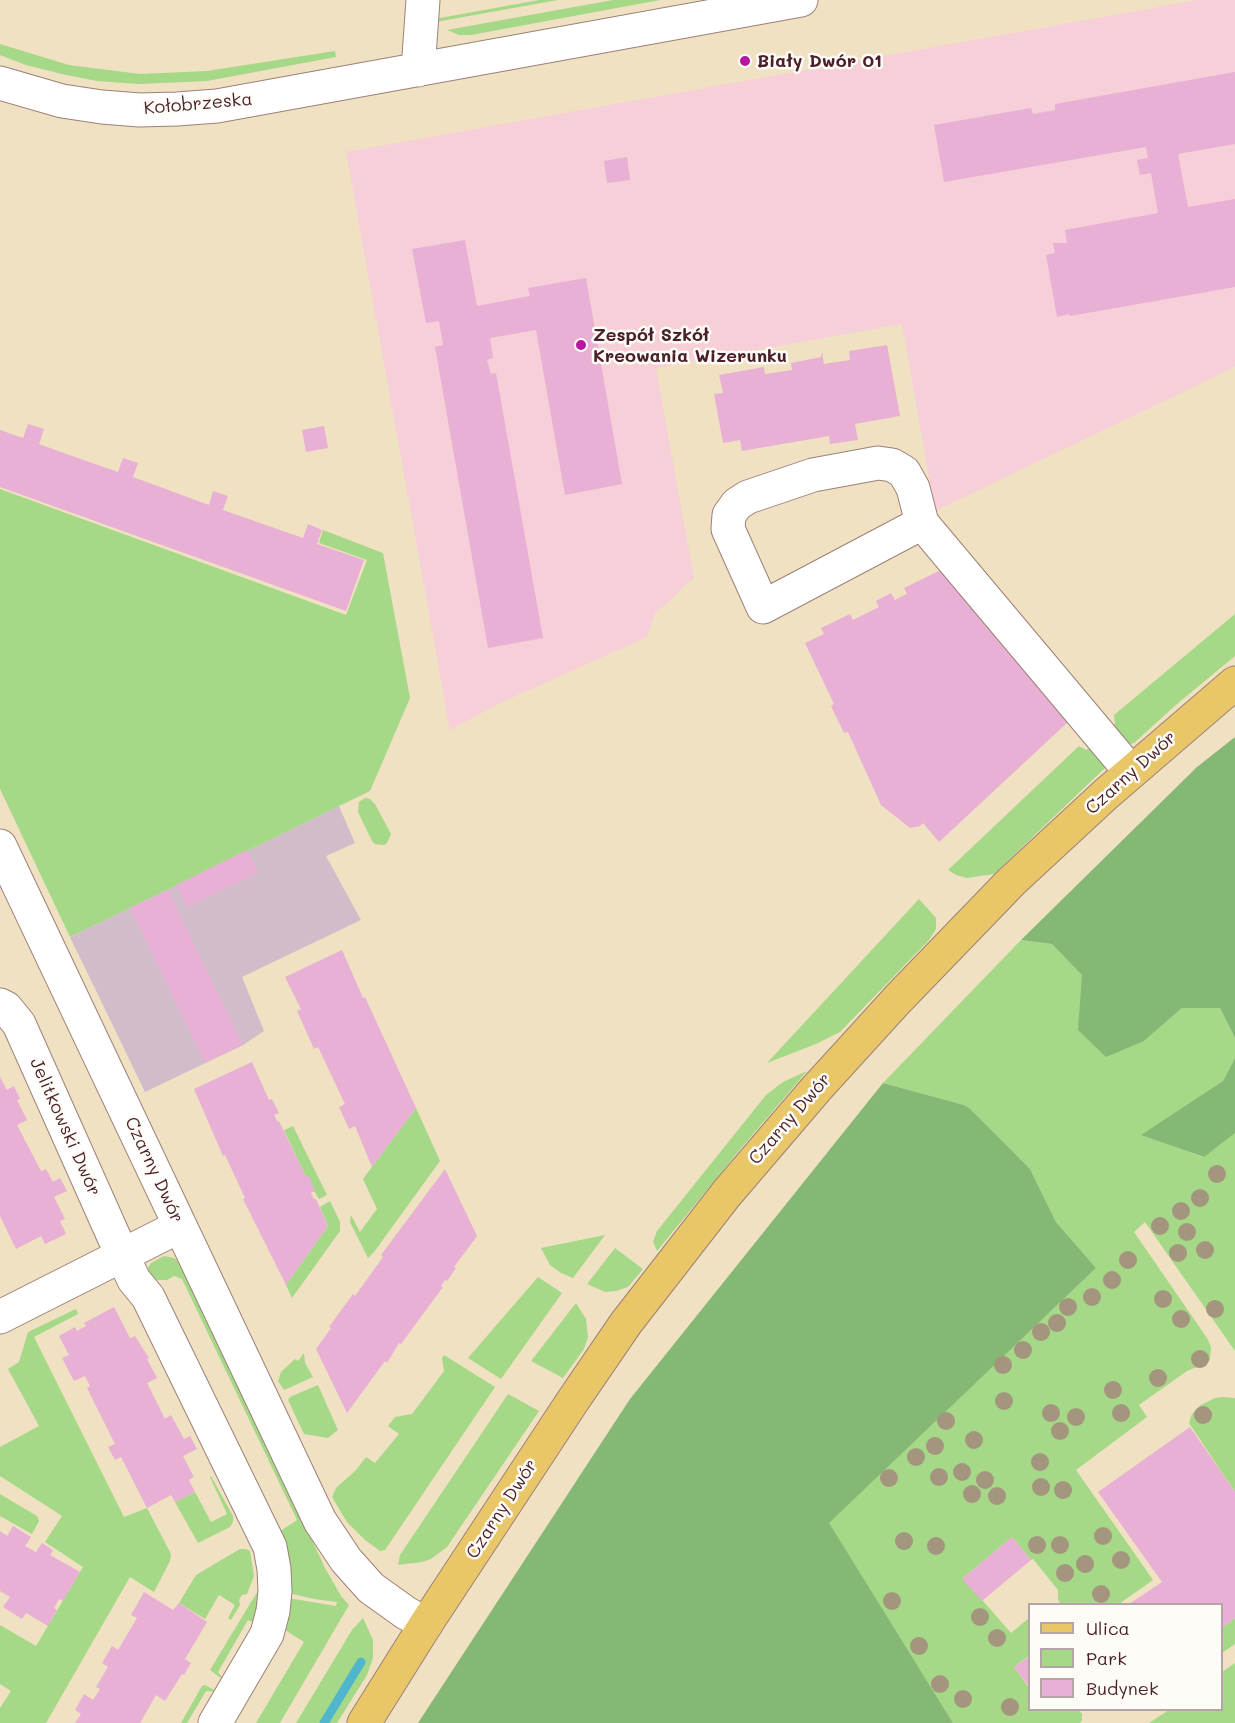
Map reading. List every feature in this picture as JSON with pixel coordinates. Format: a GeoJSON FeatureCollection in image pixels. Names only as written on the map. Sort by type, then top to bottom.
{"type":"FeatureCollection","features":[{"type":"Feature","properties":{"kind":"main road","name":"Czarny Dwór"},"geometry":{"type":"LineString","coordinates":[[373,1719],[426,1624],[572,1402],[626,1323],[727,1193],[897,999],[1011,882],[1131,772],[1235,683]]}},
{"type":"Feature","properties":{"kind":"street"},"geometry":{"type":"LineString","coordinates":[[418,70],[423,0]]}},
{"type":"Feature","properties":{"kind":"street","name":"Kołobrzeska"},"geometry":{"type":"LineString","coordinates":[[0,83],[62,101],[140,110],[177,110],[216,106],[801,0]]}},
{"type":"Feature","properties":{"kind":"street"},"geometry":{"type":"LineString","coordinates":[[922,523],[763,607],[728,529],[729,515],[737,504],[748,497],[813,475],[878,463],[892,465],[904,472],[913,488],[922,523],[1131,772]]}},
{"type":"Feature","properties":{"kind":"street","name":"Czarny Dwór"},"geometry":{"type":"LineString","coordinates":[[0,846],[320,1521],[345,1560],[371,1588],[426,1624]]}},
{"type":"Feature","properties":{"kind":"street","name":"Jelitkowski Dwór"},"geometry":{"type":"LineString","coordinates":[[0,1005],[6,1008],[19,1024],[122,1255]]}},
{"type":"Feature","properties":{"kind":"street"},"geometry":{"type":"LineString","coordinates":[[0,1317],[180,1226]]}},
{"type":"Feature","properties":{"kind":"street"},"geometry":{"type":"LineString","coordinates":[[122,1255],[134,1280],[148,1297],[270,1546],[274,1569],[273,1611],[267,1634],[215,1723]]}},
{"type":"Feature","properties":{"kind":"shaded area","name":"Zespół Szkół Kreowania Wizerunku"},"geometry":{"type":"Polygon","coordinates":[[[1198,0],[1235,0],[1235,367],[935,511],[902,324],[656,368],[694,579],[655,613],[647,637],[500,703],[450,730],[346,152],[1198,0]]]}},
{"type":"Feature","properties":{"kind":"shaded area"},"geometry":{"type":"Polygon","coordinates":[[[339,806],[355,843],[326,856],[361,920],[242,977],[264,1031],[243,1045],[145,1092],[70,937],[339,806]]]}},
{"type":"Feature","properties":{"kind":"green space"},"geometry":{"type":"Polygon","coordinates":[[[539,0],[558,0],[430,23],[429,20],[539,0]]]}},
{"type":"Feature","properties":{"kind":"green space"},"geometry":{"type":"Polygon","coordinates":[[[613,0],[660,0],[471,35],[459,35],[447,30],[613,0]]]}},
{"type":"Feature","properties":{"kind":"green space"},"geometry":{"type":"Polygon","coordinates":[[[0,44],[69,65],[140,74],[207,71],[335,51],[336,57],[207,81],[139,84],[97,81],[26,65],[0,55],[0,44]]]}},
{"type":"Feature","properties":{"kind":"green space"},"geometry":{"type":"Polygon","coordinates":[[[0,489],[346,615],[367,560],[319,543],[323,530],[383,553],[410,698],[370,791],[70,937],[0,789],[0,489]]]}},
{"type":"Feature","properties":{"kind":"green space"},"geometry":{"type":"Polygon","coordinates":[[[1235,614],[1235,656],[1134,743],[1127,745],[1110,730],[1115,724],[1114,715],[1235,614]]]}},
{"type":"Feature","properties":{"kind":"green space"},"geometry":{"type":"Polygon","coordinates":[[[1235,737],[1235,1038],[1220,1008],[1182,1008],[1144,1041],[1106,1057],[1078,1030],[1082,975],[1052,944],[1021,940],[1197,767],[1235,737]]]}},
{"type":"Feature","properties":{"kind":"green space"},"geometry":{"type":"Polygon","coordinates":[[[1079,746],[1086,750],[1094,746],[1106,767],[994,874],[967,878],[948,870],[1079,746]]]}},
{"type":"Feature","properties":{"kind":"green space"},"geometry":{"type":"Polygon","coordinates":[[[365,798],[375,804],[391,834],[384,845],[375,844],[372,841],[358,812],[359,802],[365,798]]]}},
{"type":"Feature","properties":{"kind":"green space"},"geometry":{"type":"Polygon","coordinates":[[[919,899],[936,918],[936,929],[929,940],[840,1032],[767,1063],[919,899]]]}},
{"type":"Feature","properties":{"kind":"green space"},"geometry":{"type":"Polygon","coordinates":[[[1021,940],[1052,944],[1083,975],[1079,1030],[1144,1041],[1182,1008],[1220,1008],[1235,1038],[1235,1058],[1223,1081],[1142,1135],[1203,1157],[1235,1133],[1235,1351],[1145,1222],[1134,1232],[1207,1338],[1211,1347],[1210,1360],[1203,1367],[1187,1371],[1139,1405],[1147,1417],[1076,1470],[1153,1580],[1120,1603],[1060,1603],[1058,1590],[1012,1537],[963,1578],[1011,1633],[1028,1619],[1028,1657],[1014,1667],[1028,1687],[1028,1711],[1080,1711],[1082,1714],[1080,1723],[953,1723],[828,1523],[1096,1268],[1056,1222],[1030,1169],[964,1105],[883,1083],[1021,940]]]}},
{"type":"Feature","properties":{"kind":"green space"},"geometry":{"type":"Polygon","coordinates":[[[1235,1058],[1235,1133],[1204,1157],[1141,1135],[1223,1081],[1235,1058]]]}},
{"type":"Feature","properties":{"kind":"green space"},"geometry":{"type":"Polygon","coordinates":[[[807,1071],[657,1251],[653,1242],[657,1231],[766,1095],[783,1082],[807,1071]]]}},
{"type":"Feature","properties":{"kind":"green space"},"geometry":{"type":"Polygon","coordinates":[[[883,1083],[964,1105],[970,1109],[1030,1169],[1056,1222],[1096,1268],[829,1523],[953,1723],[418,1723],[630,1399],[883,1083]]]}},
{"type":"Feature","properties":{"kind":"green space"},"geometry":{"type":"Polygon","coordinates":[[[416,1108],[440,1161],[368,1258],[350,1222],[351,1215],[360,1232],[377,1209],[363,1179],[416,1108]]]}},
{"type":"Feature","properties":{"kind":"green space"},"geometry":{"type":"Polygon","coordinates":[[[293,1126],[327,1195],[319,1199],[284,1130],[293,1126]]]}},
{"type":"Feature","properties":{"kind":"green space"},"geometry":{"type":"Polygon","coordinates":[[[330,1201],[340,1222],[340,1231],[292,1298],[286,1285],[328,1226],[320,1207],[330,1201]]]}},
{"type":"Feature","properties":{"kind":"green space"},"geometry":{"type":"Polygon","coordinates":[[[605,1235],[573,1278],[550,1265],[541,1248],[605,1235]]]}},
{"type":"Feature","properties":{"kind":"green space"},"geometry":{"type":"Polygon","coordinates":[[[615,1248],[643,1269],[628,1287],[616,1291],[605,1292],[587,1284],[615,1248]]]}},
{"type":"Feature","properties":{"kind":"green space"},"geometry":{"type":"Polygon","coordinates":[[[164,1256],[174,1258],[179,1262],[325,1568],[341,1596],[349,1605],[280,1723],[256,1723],[304,1642],[282,1628],[288,1598],[336,1606],[337,1602],[288,1593],[279,1532],[297,1520],[182,1279],[174,1276],[167,1280],[157,1280],[149,1274],[148,1268],[151,1263],[164,1256]]]}},
{"type":"Feature","properties":{"kind":"green space"},"geometry":{"type":"Polygon","coordinates":[[[538,1277],[562,1293],[501,1379],[468,1358],[538,1277]]]}},
{"type":"Feature","properties":{"kind":"green space"},"geometry":{"type":"Polygon","coordinates":[[[576,1303],[586,1319],[588,1337],[584,1349],[563,1378],[531,1361],[576,1303]]]}},
{"type":"Feature","properties":{"kind":"green space"},"geometry":{"type":"Polygon","coordinates":[[[76,1309],[78,1314],[34,1337],[124,1517],[147,1508],[171,1554],[170,1561],[154,1592],[130,1577],[46,1723],[0,1723],[0,1708],[11,1691],[0,1684],[0,1625],[36,1646],[83,1567],[45,1542],[62,1516],[0,1476],[0,1447],[39,1426],[8,1369],[19,1362],[28,1332],[76,1309]]]}},
{"type":"Feature","properties":{"kind":"green space"},"geometry":{"type":"Polygon","coordinates":[[[304,1353],[305,1363],[313,1377],[284,1390],[278,1381],[281,1372],[295,1359],[298,1361],[304,1353]]]}},
{"type":"Feature","properties":{"kind":"green space"},"geometry":{"type":"Polygon","coordinates":[[[444,1355],[495,1387],[385,1550],[380,1551],[347,1522],[332,1497],[336,1488],[356,1470],[366,1457],[375,1463],[399,1434],[388,1426],[395,1417],[412,1414],[444,1371],[442,1358],[444,1355]]]}},
{"type":"Feature","properties":{"kind":"green space"},"geometry":{"type":"Polygon","coordinates":[[[318,1385],[338,1430],[328,1438],[304,1434],[288,1400],[318,1385]]]}},
{"type":"Feature","properties":{"kind":"green space"},"geometry":{"type":"Polygon","coordinates":[[[508,1394],[539,1411],[447,1547],[431,1559],[398,1565],[400,1555],[508,1394]]]}},
{"type":"Feature","properties":{"kind":"green space"},"geometry":{"type":"Polygon","coordinates":[[[1222,1397],[1235,1398],[1235,1492],[1189,1423],[1192,1414],[1201,1405],[1222,1397]]]}},
{"type":"Feature","properties":{"kind":"green space"},"geometry":{"type":"Polygon","coordinates":[[[211,1476],[233,1516],[233,1522],[230,1527],[198,1543],[175,1502],[195,1492],[211,1522],[227,1514],[211,1476]]]}},
{"type":"Feature","properties":{"kind":"green space"},"geometry":{"type":"Polygon","coordinates":[[[0,1494],[37,1516],[39,1521],[32,1534],[0,1516],[0,1494]]]}},
{"type":"Feature","properties":{"kind":"green space"},"geometry":{"type":"Polygon","coordinates":[[[240,1549],[250,1551],[254,1576],[247,1594],[242,1595],[239,1600],[240,1605],[231,1620],[228,1618],[235,1605],[219,1595],[205,1619],[179,1603],[196,1575],[240,1549]]]}},
{"type":"Feature","properties":{"kind":"green space"},"geometry":{"type":"Polygon","coordinates":[[[265,1579],[255,1623],[248,1620],[218,1672],[225,1681],[210,1670],[265,1579]]]}},
{"type":"Feature","properties":{"kind":"green space"},"geometry":{"type":"Polygon","coordinates":[[[363,1618],[373,1640],[373,1658],[367,1675],[337,1723],[296,1723],[352,1630],[363,1618]]]}},
{"type":"Feature","properties":{"kind":"green space"},"geometry":{"type":"Polygon","coordinates":[[[1235,1618],[1235,1644],[1223,1652],[1223,1627],[1235,1618]]]}},
{"type":"Feature","properties":{"kind":"green space"},"geometry":{"type":"Polygon","coordinates":[[[1235,1663],[1235,1723],[1149,1723],[1167,1711],[1223,1711],[1223,1671],[1235,1663]]]}},
{"type":"Feature","properties":{"kind":"green space"},"geometry":{"type":"Polygon","coordinates":[[[205,1685],[218,1692],[206,1691],[187,1723],[181,1723],[202,1686],[205,1685]]]}},
{"type":"Feature","properties":{"kind":"building"},"geometry":{"type":"Polygon","coordinates":[[[1235,72],[1235,144],[1178,154],[1188,207],[1235,199],[1235,287],[1057,317],[1046,255],[1055,253],[1053,243],[1067,243],[1065,230],[1158,213],[1151,173],[1140,175],[1137,160],[1148,158],[1146,147],[944,182],[934,125],[1031,108],[1033,114],[1055,110],[1055,104],[1235,72]]]}},
{"type":"Feature","properties":{"kind":"building"},"geometry":{"type":"Polygon","coordinates":[[[627,157],[630,180],[607,183],[604,161],[627,157]]]}},
{"type":"Feature","properties":{"kind":"building"},"geometry":{"type":"Polygon","coordinates":[[[465,240],[477,306],[530,296],[528,288],[586,278],[622,484],[565,495],[536,330],[490,338],[493,358],[487,360],[491,374],[496,373],[543,638],[488,648],[435,347],[443,345],[439,321],[426,323],[412,249],[465,240]]]}},
{"type":"Feature","properties":{"kind":"building"},"geometry":{"type":"Polygon","coordinates":[[[887,345],[900,416],[855,424],[858,440],[830,444],[829,436],[742,451],[740,440],[723,443],[714,394],[723,393],[719,375],[764,367],[765,374],[792,370],[791,363],[821,357],[822,352],[824,364],[850,360],[849,351],[887,345]]]}},
{"type":"Feature","properties":{"kind":"building"},"geometry":{"type":"Polygon","coordinates":[[[28,424],[44,429],[39,444],[72,456],[118,472],[123,458],[138,463],[133,477],[209,505],[213,491],[228,496],[223,510],[303,538],[308,524],[322,530],[317,544],[364,560],[346,611],[0,487],[0,430],[23,438],[28,424]]]}},
{"type":"Feature","properties":{"kind":"building"},"geometry":{"type":"Polygon","coordinates":[[[324,426],[328,448],[306,452],[302,430],[324,426]]]}},
{"type":"Feature","properties":{"kind":"building"},"geometry":{"type":"Polygon","coordinates":[[[949,566],[965,600],[972,597],[988,628],[991,626],[1068,722],[939,842],[923,823],[910,828],[881,805],[848,732],[844,733],[831,706],[834,704],[805,643],[824,634],[821,628],[850,614],[853,620],[879,607],[876,601],[891,593],[895,600],[907,594],[904,588],[949,566]]]}},
{"type":"Feature","properties":{"kind":"building"},"geometry":{"type":"Polygon","coordinates":[[[247,850],[258,873],[187,907],[176,885],[247,850]]]}},
{"type":"Feature","properties":{"kind":"building"},"geometry":{"type":"Polygon","coordinates":[[[168,890],[243,1045],[205,1063],[130,908],[168,890]]]}},
{"type":"Feature","properties":{"kind":"building"},"geometry":{"type":"Polygon","coordinates":[[[342,950],[416,1108],[372,1167],[355,1126],[349,1129],[339,1107],[345,1104],[318,1047],[314,1049],[297,1011],[301,1009],[285,977],[342,950]]]}},
{"type":"Feature","properties":{"kind":"building"},"geometry":{"type":"Polygon","coordinates":[[[252,1062],[269,1100],[272,1099],[279,1113],[274,1115],[306,1177],[309,1176],[315,1191],[311,1193],[328,1226],[286,1285],[243,1199],[245,1198],[225,1155],[223,1156],[194,1089],[252,1062]]]}},
{"type":"Feature","properties":{"kind":"building"},"geometry":{"type":"Polygon","coordinates":[[[0,1077],[7,1090],[14,1086],[20,1099],[17,1100],[27,1120],[17,1125],[41,1171],[46,1169],[53,1182],[60,1178],[67,1191],[54,1197],[65,1219],[60,1221],[66,1234],[45,1244],[41,1236],[16,1249],[0,1216],[0,1077]]]}},
{"type":"Feature","properties":{"kind":"building"},"geometry":{"type":"Polygon","coordinates":[[[445,1169],[477,1236],[454,1267],[456,1268],[447,1281],[445,1280],[441,1286],[443,1287],[347,1413],[316,1349],[331,1328],[329,1327],[353,1294],[355,1296],[383,1257],[381,1255],[445,1169]]]}},
{"type":"Feature","properties":{"kind":"building"},"geometry":{"type":"Polygon","coordinates":[[[114,1307],[130,1338],[135,1336],[149,1358],[147,1359],[157,1378],[147,1383],[165,1419],[171,1415],[184,1439],[190,1436],[197,1449],[183,1456],[194,1477],[189,1480],[195,1492],[175,1502],[171,1495],[147,1508],[121,1457],[115,1460],[108,1447],[115,1444],[87,1388],[90,1386],[85,1376],[74,1381],[62,1358],[69,1355],[59,1336],[75,1327],[77,1331],[86,1326],[84,1323],[114,1307]]]}},
{"type":"Feature","properties":{"kind":"building"},"geometry":{"type":"Polygon","coordinates":[[[1190,1427],[1235,1492],[1235,1618],[1223,1627],[1223,1603],[1130,1603],[1162,1582],[1098,1492],[1190,1427]]]}},
{"type":"Feature","properties":{"kind":"building"},"geometry":{"type":"Polygon","coordinates":[[[13,1526],[31,1537],[25,1546],[36,1552],[42,1543],[53,1550],[50,1555],[80,1572],[63,1601],[59,1599],[54,1608],[57,1610],[48,1626],[26,1613],[22,1619],[3,1607],[10,1597],[0,1591],[0,1531],[7,1536],[13,1526]]]}},
{"type":"Feature","properties":{"kind":"building"},"geometry":{"type":"Polygon","coordinates":[[[1012,1537],[1031,1560],[982,1601],[962,1579],[1012,1537]]]}},
{"type":"Feature","properties":{"kind":"building"},"geometry":{"type":"Polygon","coordinates":[[[144,1592],[173,1610],[179,1603],[207,1622],[185,1659],[191,1663],[165,1701],[156,1695],[140,1723],[75,1723],[81,1714],[75,1710],[84,1694],[93,1700],[100,1689],[96,1687],[108,1667],[102,1663],[112,1646],[118,1650],[137,1618],[131,1615],[144,1592]]]}},
{"type":"Feature","properties":{"kind":"building"},"geometry":{"type":"Polygon","coordinates":[[[1028,1657],[1028,1685],[1014,1667],[1028,1657]]]}},
{"type":"Feature","properties":{"kind":"waterway"},"geometry":{"type":"LineString","coordinates":[[324,1723],[361,1662]]}},
{"type":"Feature","properties":{"kind":"place","name":"Biały Dwór 01"},"geometry":{"type":"Point","coordinates":[745,61]}},
{"type":"Feature","properties":{"kind":"place","name":"Zespół Szkół Kreowania Wizerunku"},"geometry":{"type":"Point","coordinates":[581,345]}}]}
